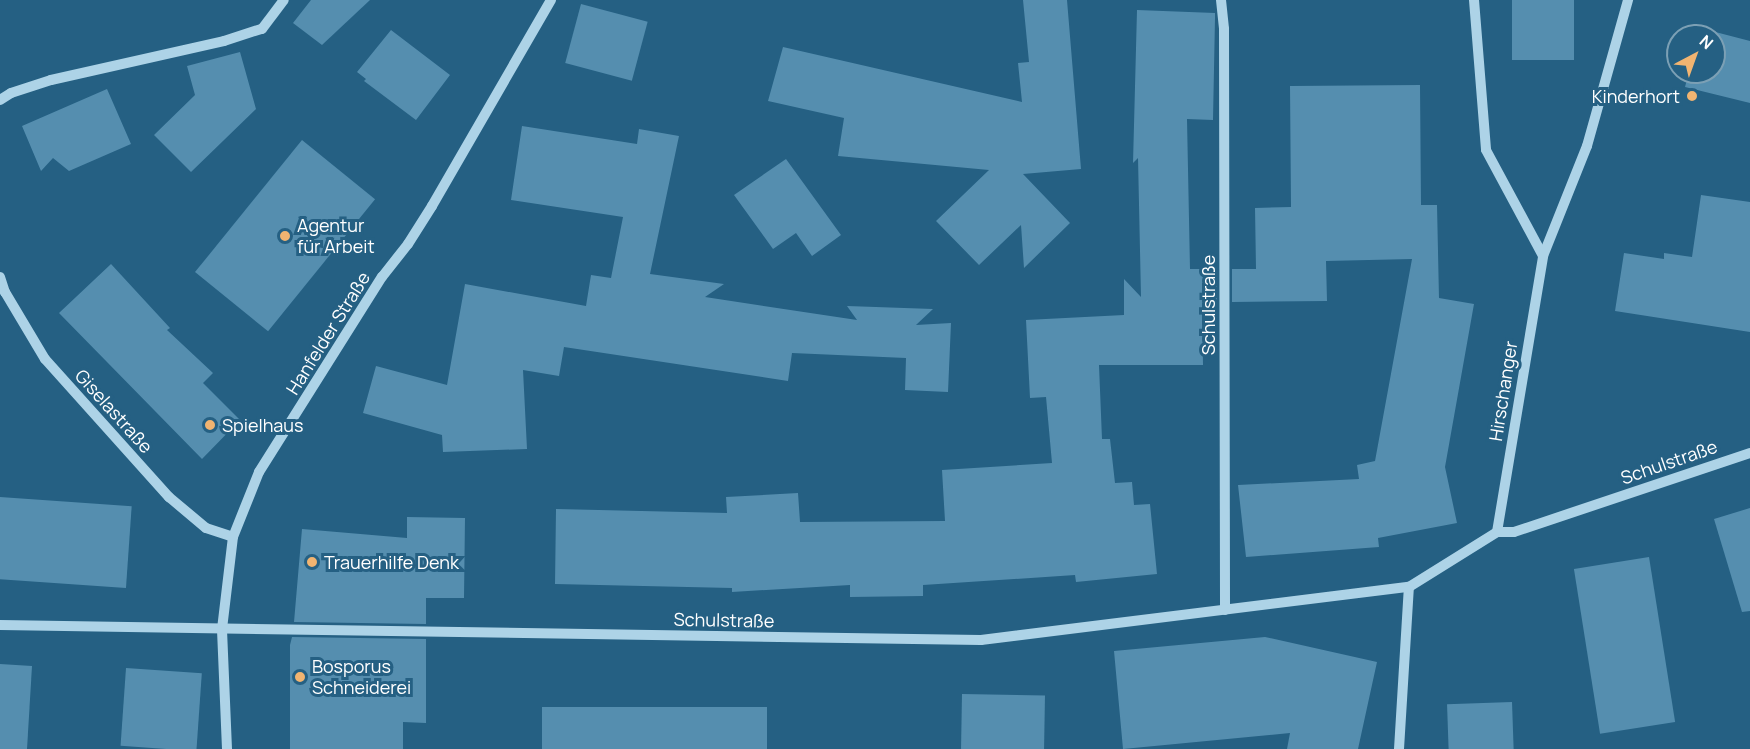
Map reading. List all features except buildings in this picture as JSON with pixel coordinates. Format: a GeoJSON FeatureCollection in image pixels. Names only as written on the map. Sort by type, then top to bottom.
{"type":"FeatureCollection","features":[{"type":"Feature","properties":{"kind":"street"},"geometry":{"type":"LineString","coordinates":[[0,100],[11,93],[51,80],[224,41],[262,29],[284,0]]}},
{"type":"Feature","properties":{"kind":"street","name":"Hanfelder Straße"},"geometry":{"type":"LineString","coordinates":[[227,749],[222,629],[233,537],[259,472],[382,277],[408,244],[432,206],[551,0]]}},
{"type":"Feature","properties":{"kind":"street","name":"Schulstraße"},"geometry":{"type":"LineString","coordinates":[[1221,0],[1224,29],[1225,610]]}},
{"type":"Feature","properties":{"kind":"street"},"geometry":{"type":"LineString","coordinates":[[1474,0],[1486,150],[1543,256]]}},
{"type":"Feature","properties":{"kind":"street","name":"Hirschanger"},"geometry":{"type":"LineString","coordinates":[[1497,532],[1543,256],[1587,146],[1628,0]]}},
{"type":"Feature","properties":{"kind":"street","name":"Giselastraße"},"geometry":{"type":"LineString","coordinates":[[0,277],[5,292],[45,359],[170,497],[206,528],[233,537]]}},
{"type":"Feature","properties":{"kind":"street","name":"Schulstraße"},"geometry":{"type":"LineString","coordinates":[[0,625],[981,640],[1409,587],[1497,532],[1522,529],[1750,453]]}},
{"type":"Feature","properties":{"kind":"street"},"geometry":{"type":"LineString","coordinates":[[1399,749],[1409,587]]}},
{"type":"Feature","properties":{"kind":"place","name":"Kinderhort"},"geometry":{"type":"Point","coordinates":[1692,96]}},
{"type":"Feature","properties":{"kind":"place","name":"Agentur für Arbeit"},"geometry":{"type":"Point","coordinates":[285,236]}},
{"type":"Feature","properties":{"kind":"place","name":"Spielhaus"},"geometry":{"type":"Point","coordinates":[210,425]}},
{"type":"Feature","properties":{"kind":"place","name":"Trauerhilfe Denk"},"geometry":{"type":"Point","coordinates":[312,562]}},
{"type":"Feature","properties":{"kind":"place","name":"Bosporus Schneiderei"},"geometry":{"type":"Point","coordinates":[300,677]}}]}
